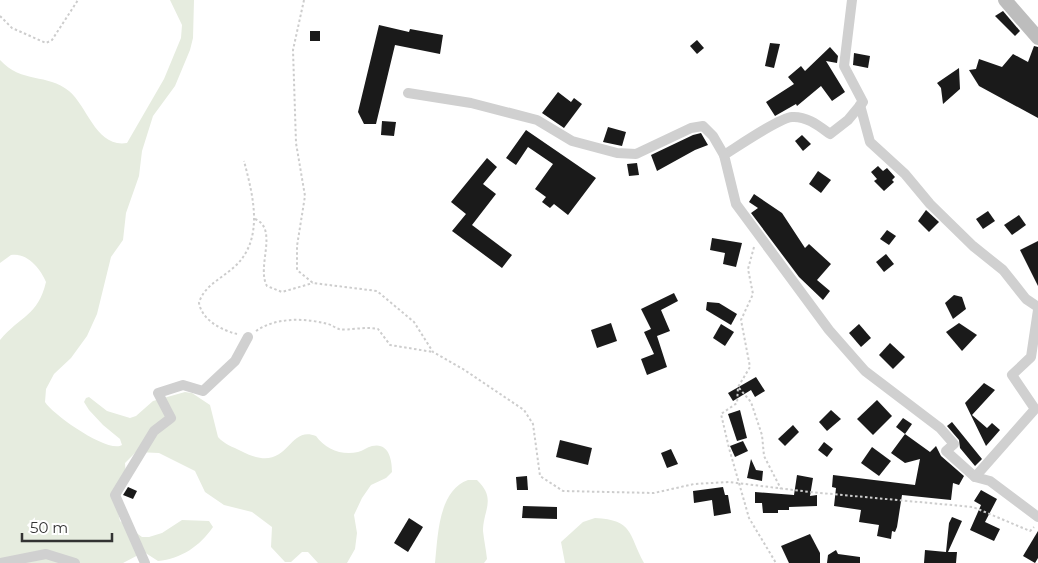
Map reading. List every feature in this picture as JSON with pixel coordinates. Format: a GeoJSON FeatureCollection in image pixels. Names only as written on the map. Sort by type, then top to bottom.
{"type":"FeatureCollection","features":[{"type":"Feature","properties":{"kind":"main road"},"geometry":{"type":"LineString","coordinates":[[1005,0],[1038,38]]}},
{"type":"Feature","properties":{"kind":"street"},"geometry":{"type":"LineString","coordinates":[[724,156],[761,132],[791,117],[812,121],[830,134],[848,120],[863,102],[844,66],[852,0]]}},
{"type":"Feature","properties":{"kind":"street"},"geometry":{"type":"LineString","coordinates":[[408,93],[471,103],[537,120],[572,141],[617,153],[636,154],[691,128],[704,126],[713,136],[724,156],[736,204],[829,330],[853,357],[886,388],[940,428],[954,444],[946,451],[975,477],[990,480],[1038,519]]}},
{"type":"Feature","properties":{"kind":"street"},"geometry":{"type":"LineString","coordinates":[[860,105],[870,142],[904,174],[930,204],[973,246],[1003,270],[1026,299],[1038,308],[1034,354],[1012,375],[1035,409],[975,477]]}},
{"type":"Feature","properties":{"kind":"street"},"geometry":{"type":"LineString","coordinates":[[146,563],[115,495],[154,431],[171,418],[158,393],[183,385],[203,391],[234,361],[248,338]]}},
{"type":"Feature","properties":{"kind":"street"},"geometry":{"type":"LineString","coordinates":[[0,563],[46,554],[75,563]]}},
{"type":"Feature","properties":{"kind":"path"},"geometry":{"type":"LineString","coordinates":[[0,16],[17,31],[46,43],[52,40],[78,0]]}},
{"type":"Feature","properties":{"kind":"path"},"geometry":{"type":"LineString","coordinates":[[304,0],[293,50],[296,143],[305,196],[297,246],[297,270],[314,284]]}},
{"type":"Feature","properties":{"kind":"path"},"geometry":{"type":"LineString","coordinates":[[244,161],[252,192],[255,218],[252,242],[237,266],[208,288],[202,295],[199,302],[210,321],[227,331],[248,338],[267,324],[292,320],[329,324],[340,329],[364,326],[378,328],[390,345],[433,352],[463,369],[524,410],[533,424],[540,476],[563,491],[654,493],[694,484],[729,482],[781,489],[973,507],[1030,530],[1038,519]]}},
{"type":"Feature","properties":{"kind":"path"},"geometry":{"type":"LineString","coordinates":[[255,218],[262,222],[266,229],[264,278],[267,286],[282,292],[314,284],[377,291],[414,322],[433,352]]}},
{"type":"Feature","properties":{"kind":"path"},"geometry":{"type":"LineString","coordinates":[[758,234],[748,269],[753,294],[741,320],[750,367],[738,387],[737,403],[721,414],[749,518],[776,563]]}},
{"type":"Feature","properties":{"kind":"path"},"geometry":{"type":"LineString","coordinates":[[738,387],[751,402],[762,435],[764,456],[781,489]]}},
{"type":"Feature","properties":{"kind":"shaded area"},"geometry":{"type":"Polygon","coordinates":[[[170,0],[194,0],[193,38],[190,50],[175,86],[153,116],[142,151],[139,176],[126,213],[123,240],[111,257],[97,314],[87,336],[71,358],[54,374],[46,389],[45,402],[69,424],[94,439],[115,446],[122,445],[120,439],[89,410],[84,402],[86,398],[89,397],[107,411],[130,418],[136,416],[153,401],[185,392],[192,393],[210,405],[220,439],[232,447],[257,457],[269,458],[278,455],[292,442],[306,434],[316,436],[324,445],[340,452],[352,453],[378,445],[386,449],[390,457],[392,472],[386,478],[371,485],[362,498],[354,515],[357,533],[355,549],[347,563],[318,563],[308,552],[302,552],[291,562],[285,562],[271,547],[272,527],[252,512],[224,505],[205,492],[195,471],[159,453],[136,452],[125,463],[126,477],[117,508],[120,521],[142,537],[149,537],[162,533],[182,520],[209,521],[213,527],[196,546],[174,558],[158,561],[144,552],[123,563],[0,563],[0,340],[33,309],[43,293],[46,282],[33,262],[23,256],[11,255],[0,263],[0,60],[8,67],[26,76],[61,85],[76,98],[100,133],[116,143],[127,143],[164,79],[181,38],[182,25],[170,0]]]}},
{"type":"Feature","properties":{"kind":"shaded area"},"geometry":{"type":"Polygon","coordinates":[[[468,480],[477,480],[483,487],[488,499],[483,531],[487,559],[484,563],[435,563],[441,516],[445,504],[458,486],[468,480]]]}},
{"type":"Feature","properties":{"kind":"shaded area"},"geometry":{"type":"Polygon","coordinates":[[[595,518],[608,519],[623,525],[632,537],[644,563],[565,563],[561,542],[583,522],[595,518]]]}},
{"type":"Feature","properties":{"kind":"building"},"geometry":{"type":"Polygon","coordinates":[[[1003,11],[1020,31],[1015,36],[995,16],[1003,11]]]}},
{"type":"Feature","properties":{"kind":"building"},"geometry":{"type":"Polygon","coordinates":[[[379,25],[409,32],[410,29],[443,35],[440,54],[395,45],[376,124],[364,124],[358,112],[379,25]]]}},
{"type":"Feature","properties":{"kind":"building"},"geometry":{"type":"Polygon","coordinates":[[[310,31],[320,31],[320,41],[310,41],[310,31]]]}},
{"type":"Feature","properties":{"kind":"building"},"geometry":{"type":"Polygon","coordinates":[[[697,40],[704,48],[697,54],[690,46],[697,40]]]}},
{"type":"Feature","properties":{"kind":"building"},"geometry":{"type":"Polygon","coordinates":[[[770,43],[780,44],[774,68],[765,66],[770,43]]]}},
{"type":"Feature","properties":{"kind":"building"},"geometry":{"type":"Polygon","coordinates":[[[1034,46],[1038,47],[1038,118],[979,86],[969,70],[976,69],[979,59],[1002,67],[1013,54],[1028,62],[1034,46]]]}},
{"type":"Feature","properties":{"kind":"building"},"geometry":{"type":"Polygon","coordinates":[[[830,47],[838,56],[837,63],[826,61],[845,92],[832,101],[821,86],[797,106],[796,104],[775,116],[766,102],[794,84],[788,77],[801,66],[805,71],[830,47]]]}},
{"type":"Feature","properties":{"kind":"building"},"geometry":{"type":"Polygon","coordinates":[[[854,53],[870,56],[868,68],[853,65],[854,53]]]}},
{"type":"Feature","properties":{"kind":"building"},"geometry":{"type":"Polygon","coordinates":[[[959,68],[960,89],[943,104],[941,88],[937,83],[959,68]]]}},
{"type":"Feature","properties":{"kind":"building"},"geometry":{"type":"Polygon","coordinates":[[[558,92],[571,102],[574,98],[582,104],[564,128],[542,113],[558,92]]]}},
{"type":"Feature","properties":{"kind":"building"},"geometry":{"type":"Polygon","coordinates":[[[382,121],[396,122],[394,136],[381,135],[382,121]]]}},
{"type":"Feature","properties":{"kind":"building"},"geometry":{"type":"Polygon","coordinates":[[[608,127],[626,132],[622,146],[603,142],[608,127]]]}},
{"type":"Feature","properties":{"kind":"building"},"geometry":{"type":"Polygon","coordinates":[[[526,130],[596,178],[568,215],[554,204],[550,208],[542,202],[546,197],[535,189],[553,164],[528,147],[516,165],[506,158],[526,130]]]}},
{"type":"Feature","properties":{"kind":"building"},"geometry":{"type":"Polygon","coordinates":[[[701,133],[708,145],[657,171],[651,155],[701,133]]]}},
{"type":"Feature","properties":{"kind":"building"},"geometry":{"type":"Polygon","coordinates":[[[802,135],[811,144],[803,151],[795,141],[802,135]]]}},
{"type":"Feature","properties":{"kind":"building"},"geometry":{"type":"Polygon","coordinates":[[[487,158],[497,167],[483,184],[496,194],[472,225],[512,255],[502,268],[452,231],[466,214],[451,202],[487,158]]]}},
{"type":"Feature","properties":{"kind":"building"},"geometry":{"type":"Polygon","coordinates":[[[637,163],[639,175],[629,176],[627,164],[637,163]]]}},
{"type":"Feature","properties":{"kind":"building"},"geometry":{"type":"Polygon","coordinates":[[[878,166],[883,171],[887,168],[895,177],[892,180],[894,182],[884,191],[874,181],[877,179],[871,172],[878,166]]]}},
{"type":"Feature","properties":{"kind":"building"},"geometry":{"type":"Polygon","coordinates":[[[818,171],[831,180],[821,193],[809,184],[818,171]]]}},
{"type":"Feature","properties":{"kind":"building"},"geometry":{"type":"Polygon","coordinates":[[[754,194],[782,213],[805,248],[809,244],[831,264],[817,280],[830,291],[823,300],[799,277],[751,213],[758,208],[749,202],[754,194]]]}},
{"type":"Feature","properties":{"kind":"building"},"geometry":{"type":"Polygon","coordinates":[[[926,210],[939,222],[929,232],[918,221],[926,210]]]}},
{"type":"Feature","properties":{"kind":"building"},"geometry":{"type":"Polygon","coordinates":[[[988,211],[995,221],[983,229],[976,219],[988,211]]]}},
{"type":"Feature","properties":{"kind":"building"},"geometry":{"type":"Polygon","coordinates":[[[1019,215],[1026,225],[1012,235],[1004,225],[1019,215]]]}},
{"type":"Feature","properties":{"kind":"building"},"geometry":{"type":"Polygon","coordinates":[[[887,230],[896,236],[889,245],[880,239],[887,230]]]}},
{"type":"Feature","properties":{"kind":"building"},"geometry":{"type":"Polygon","coordinates":[[[712,238],[742,243],[736,267],[723,264],[725,253],[710,250],[712,238]]]}},
{"type":"Feature","properties":{"kind":"building"},"geometry":{"type":"Polygon","coordinates":[[[1038,241],[1038,286],[1020,250],[1038,241]]]}},
{"type":"Feature","properties":{"kind":"building"},"geometry":{"type":"Polygon","coordinates":[[[886,254],[894,264],[884,272],[876,262],[886,254]]]}},
{"type":"Feature","properties":{"kind":"building"},"geometry":{"type":"Polygon","coordinates":[[[674,293],[678,301],[661,310],[670,331],[657,336],[667,367],[647,375],[641,359],[654,354],[644,332],[651,329],[641,309],[674,293]]]}},
{"type":"Feature","properties":{"kind":"building"},"geometry":{"type":"Polygon","coordinates":[[[954,295],[962,297],[966,309],[953,319],[945,303],[954,295]]]}},
{"type":"Feature","properties":{"kind":"building"},"geometry":{"type":"Polygon","coordinates":[[[707,302],[719,303],[737,314],[731,325],[706,310],[707,302]]]}},
{"type":"Feature","properties":{"kind":"building"},"geometry":{"type":"Polygon","coordinates":[[[611,323],[617,341],[597,348],[591,330],[611,323]]]}},
{"type":"Feature","properties":{"kind":"building"},"geometry":{"type":"Polygon","coordinates":[[[959,323],[977,335],[962,351],[946,332],[959,323]]]}},
{"type":"Feature","properties":{"kind":"building"},"geometry":{"type":"Polygon","coordinates":[[[721,324],[734,332],[725,346],[713,338],[721,324]]]}},
{"type":"Feature","properties":{"kind":"building"},"geometry":{"type":"Polygon","coordinates":[[[859,324],[871,338],[861,347],[849,333],[859,324]]]}},
{"type":"Feature","properties":{"kind":"building"},"geometry":{"type":"Polygon","coordinates":[[[890,343],[905,357],[893,369],[879,355],[890,343]]]}},
{"type":"Feature","properties":{"kind":"building"},"geometry":{"type":"Polygon","coordinates":[[[756,377],[765,391],[755,397],[751,390],[733,401],[728,393],[756,377]]]}},
{"type":"Feature","properties":{"kind":"building"},"geometry":{"type":"Polygon","coordinates":[[[984,383],[995,390],[972,415],[987,428],[992,423],[1000,430],[986,446],[965,403],[984,383]]]}},
{"type":"Feature","properties":{"kind":"building"},"geometry":{"type":"Polygon","coordinates":[[[877,400],[892,416],[873,435],[857,419],[877,400]]]}},
{"type":"Feature","properties":{"kind":"building"},"geometry":{"type":"Polygon","coordinates":[[[740,410],[747,438],[737,441],[728,414],[740,410]]]}},
{"type":"Feature","properties":{"kind":"building"},"geometry":{"type":"Polygon","coordinates":[[[831,410],[841,419],[827,431],[819,422],[831,410]]]}},
{"type":"Feature","properties":{"kind":"building"},"geometry":{"type":"Polygon","coordinates":[[[903,418],[912,424],[905,434],[896,427],[903,418]]]}},
{"type":"Feature","properties":{"kind":"building"},"geometry":{"type":"Polygon","coordinates":[[[952,422],[982,459],[975,466],[960,448],[959,440],[947,426],[952,422]]]}},
{"type":"Feature","properties":{"kind":"building"},"geometry":{"type":"Polygon","coordinates":[[[793,425],[799,432],[785,446],[778,439],[793,425]]]}},
{"type":"Feature","properties":{"kind":"building"},"geometry":{"type":"Polygon","coordinates":[[[905,434],[930,452],[936,446],[941,456],[964,476],[959,485],[953,483],[951,500],[902,495],[897,527],[895,532],[892,531],[891,539],[877,536],[879,525],[859,522],[861,510],[834,506],[836,488],[832,487],[833,475],[915,485],[920,459],[905,463],[891,453],[905,434]]]}},
{"type":"Feature","properties":{"kind":"building"},"geometry":{"type":"Polygon","coordinates":[[[560,440],[592,448],[588,465],[556,457],[560,440]]]}},
{"type":"Feature","properties":{"kind":"building"},"geometry":{"type":"Polygon","coordinates":[[[743,441],[748,451],[735,457],[730,446],[743,441]]]}},
{"type":"Feature","properties":{"kind":"building"},"geometry":{"type":"Polygon","coordinates":[[[824,442],[833,449],[827,457],[818,450],[824,442]]]}},
{"type":"Feature","properties":{"kind":"building"},"geometry":{"type":"Polygon","coordinates":[[[872,447],[891,461],[879,476],[861,463],[872,447]]]}},
{"type":"Feature","properties":{"kind":"building"},"geometry":{"type":"Polygon","coordinates":[[[671,449],[678,464],[667,468],[661,453],[671,449]]]}},
{"type":"Feature","properties":{"kind":"building"},"geometry":{"type":"Polygon","coordinates":[[[751,459],[756,470],[763,471],[762,481],[747,478],[751,459]]]}},
{"type":"Feature","properties":{"kind":"building"},"geometry":{"type":"Polygon","coordinates":[[[797,475],[813,478],[810,496],[817,495],[817,506],[789,507],[789,510],[778,510],[778,513],[763,513],[762,503],[755,503],[755,492],[794,495],[797,475]]]}},
{"type":"Feature","properties":{"kind":"building"},"geometry":{"type":"Polygon","coordinates":[[[527,476],[528,490],[517,490],[516,477],[527,476]]]}},
{"type":"Feature","properties":{"kind":"building"},"geometry":{"type":"Polygon","coordinates":[[[128,487],[137,491],[133,499],[123,495],[128,487]]]}},
{"type":"Feature","properties":{"kind":"building"},"geometry":{"type":"Polygon","coordinates":[[[723,487],[725,495],[728,495],[731,513],[714,516],[712,500],[694,503],[693,491],[723,487]]]}},
{"type":"Feature","properties":{"kind":"building"},"geometry":{"type":"Polygon","coordinates":[[[981,490],[997,499],[985,522],[1000,529],[994,541],[970,530],[981,505],[974,501],[981,490]]]}},
{"type":"Feature","properties":{"kind":"building"},"geometry":{"type":"Polygon","coordinates":[[[523,506],[557,507],[557,519],[522,518],[523,506]]]}},
{"type":"Feature","properties":{"kind":"building"},"geometry":{"type":"Polygon","coordinates":[[[952,517],[962,521],[948,552],[957,552],[956,563],[924,563],[925,550],[946,552],[949,523],[952,517]]]}},
{"type":"Feature","properties":{"kind":"building"},"geometry":{"type":"Polygon","coordinates":[[[409,518],[423,527],[408,552],[394,543],[409,518]]]}},
{"type":"Feature","properties":{"kind":"building"},"geometry":{"type":"Polygon","coordinates":[[[1038,531],[1038,558],[1035,563],[1023,556],[1038,531]]]}},
{"type":"Feature","properties":{"kind":"building"},"geometry":{"type":"Polygon","coordinates":[[[810,534],[820,553],[820,563],[789,563],[781,546],[810,534]]]}},
{"type":"Feature","properties":{"kind":"building"},"geometry":{"type":"Polygon","coordinates":[[[836,550],[838,554],[860,557],[860,563],[827,563],[828,555],[836,550]]]}}]}
